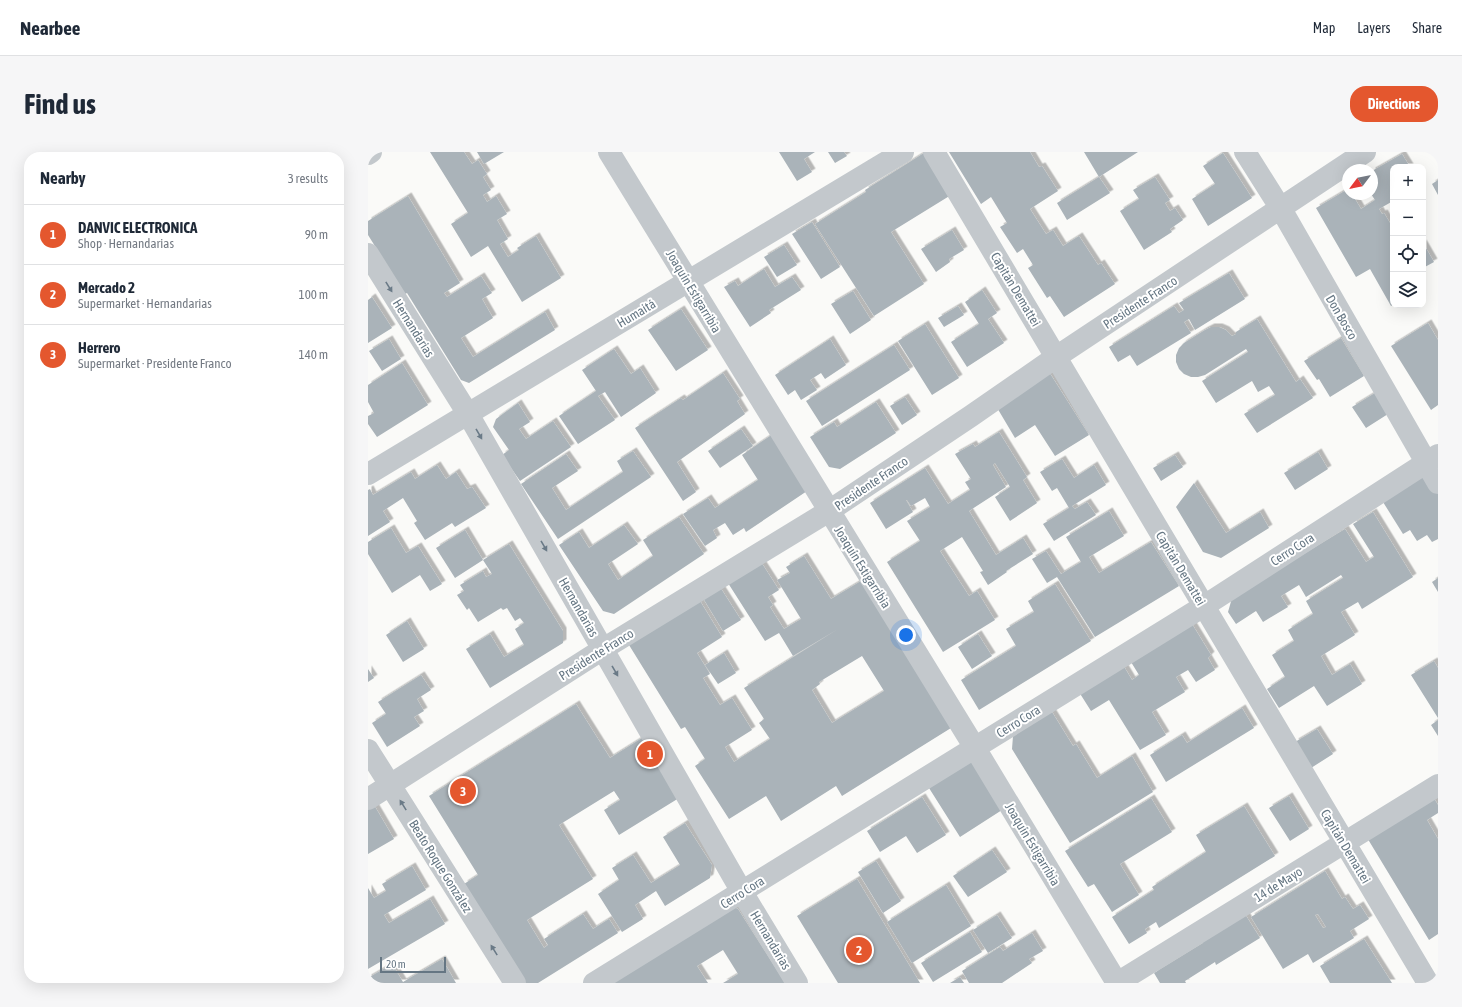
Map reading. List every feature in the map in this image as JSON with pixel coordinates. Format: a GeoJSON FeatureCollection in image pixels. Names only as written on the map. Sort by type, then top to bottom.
{"type":"FeatureCollection","features":[{"type":"Feature","properties":{"kind":"street"},"geometry":{"type":"LineString","coordinates":[[368,154],[372,152]]}},
{"type":"Feature","properties":{"kind":"street","name":"Joaquín Estigarribia"},"geometry":{"type":"LineString","coordinates":[[609,152],[975,748],[1117,983]]}},
{"type":"Feature","properties":{"kind":"street","name":"Humaitá"},"geometry":{"type":"LineString","coordinates":[[368,474],[903,152]]}},
{"type":"Feature","properties":{"kind":"street","name":"Capitán Demattei"},"geometry":{"type":"LineString","coordinates":[[934,152],[1428,983]]}},
{"type":"Feature","properties":{"kind":"street","name":"Don Bosco"},"geometry":{"type":"LineString","coordinates":[[1245,152],[1432,459],[1438,482]]}},
{"type":"Feature","properties":{"kind":"street","name":"Presidente Franco"},"geometry":{"type":"LineString","coordinates":[[368,799],[603,649],[829,511],[1056,357],[1365,152]]}},
{"type":"Feature","properties":{"kind":"street","name":"Hernandarias"},"geometry":{"type":"LineString","coordinates":[[368,254],[468,414],[742,892],[797,983]]}},
{"type":"Feature","properties":{"kind":"street","name":"Cerro Cora"},"geometry":{"type":"LineString","coordinates":[[594,983],[1204,606],[1432,459]]}},
{"type":"Feature","properties":{"kind":"street","name":"Beato Roque González"},"geometry":{"type":"LineString","coordinates":[[368,750],[515,983]]}},
{"type":"Feature","properties":{"kind":"street","name":"14 de Mayo"},"geometry":{"type":"LineString","coordinates":[[1117,983],[1438,785]]}},
{"type":"Feature","properties":{"kind":"building"},"geometry":{"type":"Polygon","coordinates":[[[430,152],[464,152],[472,164],[478,160],[487,174],[483,177],[491,190],[483,195],[487,202],[496,196],[507,214],[497,220],[508,239],[500,244],[508,257],[519,250],[517,248],[536,236],[561,278],[522,302],[488,246],[471,257],[451,224],[468,213],[430,152]]]}},
{"type":"Feature","properties":{"kind":"building"},"geometry":{"type":"Polygon","coordinates":[[[477,152],[504,152],[484,164],[477,152]]]}},
{"type":"Feature","properties":{"kind":"building"},"geometry":{"type":"Polygon","coordinates":[[[779,152],[815,152],[804,159],[812,172],[797,181],[779,152]]]}},
{"type":"Feature","properties":{"kind":"building"},"geometry":{"type":"Polygon","coordinates":[[[828,152],[844,152],[847,156],[835,163],[828,152]]]}},
{"type":"Feature","properties":{"kind":"building"},"geometry":{"type":"Polygon","coordinates":[[[949,152],[1030,152],[1039,167],[1042,166],[1058,191],[1030,209],[1046,234],[1053,230],[1063,246],[1079,236],[1098,265],[1101,263],[1115,284],[1064,317],[1050,296],[1047,298],[1028,268],[1033,265],[1023,249],[1017,253],[1000,227],[1007,223],[991,197],[981,204],[949,152]]]}},
{"type":"Feature","properties":{"kind":"building"},"geometry":{"type":"Polygon","coordinates":[[[1084,152],[1138,152],[1099,177],[1084,152]]]}},
{"type":"Feature","properties":{"kind":"building"},"geometry":{"type":"Polygon","coordinates":[[[924,153],[951,195],[891,232],[924,284],[874,316],[815,224],[924,153]]]}},
{"type":"Feature","properties":{"kind":"building"},"geometry":{"type":"Polygon","coordinates":[[[1223,153],[1252,198],[1208,226],[1192,199],[1215,184],[1203,166],[1223,153]]]}},
{"type":"Feature","properties":{"kind":"building"},"geometry":{"type":"Polygon","coordinates":[[[1402,154],[1408,164],[1390,164],[1390,203],[1379,209],[1382,214],[1384,213],[1390,223],[1390,304],[1370,269],[1356,277],[1316,208],[1342,193],[1342,200],[1356,200],[1361,209],[1375,200],[1378,200],[1378,168],[1402,154]]]}},
{"type":"Feature","properties":{"kind":"building"},"geometry":{"type":"Polygon","coordinates":[[[1099,177],[1110,193],[1067,220],[1057,203],[1099,177]]]}},
{"type":"Feature","properties":{"kind":"building"},"geometry":{"type":"Polygon","coordinates":[[[1155,177],[1170,200],[1165,203],[1170,211],[1175,208],[1183,220],[1170,229],[1172,232],[1144,250],[1120,211],[1139,199],[1133,190],[1155,177]]]}},
{"type":"Feature","properties":{"kind":"building"},"geometry":{"type":"Polygon","coordinates":[[[1438,180],[1438,195],[1432,184],[1438,180]]]}},
{"type":"Feature","properties":{"kind":"building"},"geometry":{"type":"Polygon","coordinates":[[[408,196],[460,283],[444,293],[447,297],[481,276],[492,293],[482,299],[493,318],[461,338],[473,357],[545,312],[555,330],[469,383],[461,380],[407,293],[405,294],[368,235],[368,221],[408,196]]]}},
{"type":"Feature","properties":{"kind":"building"},"geometry":{"type":"Polygon","coordinates":[[[812,222],[840,267],[821,279],[792,234],[812,222]]]}},
{"type":"Feature","properties":{"kind":"building"},"geometry":{"type":"Polygon","coordinates":[[[952,230],[964,250],[949,259],[950,262],[936,272],[921,249],[952,230]]]}},
{"type":"Feature","properties":{"kind":"building"},"geometry":{"type":"Polygon","coordinates":[[[784,245],[797,265],[777,277],[764,257],[784,245]]]}},
{"type":"Feature","properties":{"kind":"building"},"geometry":{"type":"Polygon","coordinates":[[[1426,248],[1434,262],[1426,266],[1426,248]]]}},
{"type":"Feature","properties":{"kind":"building"},"geometry":{"type":"Polygon","coordinates":[[[764,269],[775,287],[792,277],[801,290],[769,310],[771,313],[750,327],[724,287],[735,281],[738,286],[764,269]]]}},
{"type":"Feature","properties":{"kind":"building"},"geometry":{"type":"Polygon","coordinates":[[[1229,273],[1245,299],[1195,330],[1189,319],[1184,322],[1191,333],[1137,366],[1130,355],[1118,362],[1109,347],[1174,306],[1179,313],[1184,310],[1179,303],[1229,273]]]}},
{"type":"Feature","properties":{"kind":"building"},"geometry":{"type":"Polygon","coordinates":[[[982,290],[997,313],[988,319],[1004,343],[967,367],[951,342],[979,324],[965,302],[982,290]]]}},
{"type":"Feature","properties":{"kind":"building"},"geometry":{"type":"Polygon","coordinates":[[[853,291],[871,320],[850,334],[831,304],[853,291]]]}},
{"type":"Feature","properties":{"kind":"building"},"geometry":{"type":"Polygon","coordinates":[[[372,297],[392,328],[368,343],[368,300],[372,297]]]}},
{"type":"Feature","properties":{"kind":"building"},"geometry":{"type":"Polygon","coordinates":[[[958,306],[964,315],[944,327],[938,318],[958,306]]]}},
{"type":"Feature","properties":{"kind":"building"},"geometry":{"type":"Polygon","coordinates":[[[681,309],[708,350],[676,371],[648,330],[681,309]]]}},
{"type":"Feature","properties":{"kind":"building"},"geometry":{"type":"Polygon","coordinates":[[[1257,319],[1296,382],[1300,379],[1313,398],[1257,433],[1244,414],[1275,395],[1269,386],[1258,392],[1252,381],[1216,403],[1202,381],[1248,352],[1246,349],[1205,375],[1198,377],[1191,377],[1184,374],[1179,369],[1176,362],[1176,355],[1179,348],[1184,343],[1211,327],[1219,327],[1226,330],[1232,336],[1257,319]]]}},
{"type":"Feature","properties":{"kind":"building"},"geometry":{"type":"Polygon","coordinates":[[[1428,323],[1438,340],[1438,405],[1431,410],[1391,346],[1428,323]]]}},
{"type":"Feature","properties":{"kind":"building"},"geometry":{"type":"Polygon","coordinates":[[[925,324],[959,378],[932,395],[898,341],[925,324]]]}},
{"type":"Feature","properties":{"kind":"building"},"geometry":{"type":"Polygon","coordinates":[[[1341,338],[1364,376],[1330,397],[1319,379],[1317,380],[1304,361],[1341,338]]]}},
{"type":"Feature","properties":{"kind":"building"},"geometry":{"type":"Polygon","coordinates":[[[389,339],[401,359],[382,371],[369,351],[389,339]]]}},
{"type":"Feature","properties":{"kind":"building"},"geometry":{"type":"Polygon","coordinates":[[[830,339],[846,365],[825,379],[821,373],[810,380],[817,390],[801,400],[795,390],[788,395],[775,375],[830,339]]]}},
{"type":"Feature","properties":{"kind":"building"},"geometry":{"type":"Polygon","coordinates":[[[894,345],[910,370],[822,426],[806,401],[894,345]]]}},
{"type":"Feature","properties":{"kind":"building"},"geometry":{"type":"Polygon","coordinates":[[[614,349],[631,374],[640,368],[656,393],[621,417],[605,392],[598,396],[615,420],[578,444],[559,416],[596,391],[582,370],[614,349]]]}},
{"type":"Feature","properties":{"kind":"building"},"geometry":{"type":"Polygon","coordinates":[[[402,363],[428,405],[377,437],[368,424],[368,416],[374,413],[368,402],[368,385],[402,363]]]}},
{"type":"Feature","properties":{"kind":"building"},"geometry":{"type":"Polygon","coordinates":[[[1049,372],[1089,435],[1055,456],[1035,425],[1015,438],[996,406],[1049,372]]]}},
{"type":"Feature","properties":{"kind":"building"},"geometry":{"type":"Polygon","coordinates":[[[723,373],[740,399],[737,401],[745,414],[677,462],[696,492],[683,501],[635,428],[681,398],[683,400],[723,373]]]}},
{"type":"Feature","properties":{"kind":"building"},"geometry":{"type":"Polygon","coordinates":[[[1375,393],[1388,414],[1366,428],[1352,407],[1375,393]]]}},
{"type":"Feature","properties":{"kind":"building"},"geometry":{"type":"Polygon","coordinates":[[[905,397],[917,415],[902,425],[890,406],[905,397]]]}},
{"type":"Feature","properties":{"kind":"building"},"geometry":{"type":"Polygon","coordinates":[[[876,402],[896,433],[840,469],[829,467],[810,437],[834,422],[837,427],[876,402]]]}},
{"type":"Feature","properties":{"kind":"building"},"geometry":{"type":"Polygon","coordinates":[[[518,403],[530,422],[519,429],[526,439],[553,421],[571,447],[520,481],[502,455],[509,450],[493,427],[496,419],[518,403]]]}},
{"type":"Feature","properties":{"kind":"building"},"geometry":{"type":"Polygon","coordinates":[[[741,429],[753,446],[720,468],[708,451],[741,429]]]}},
{"type":"Feature","properties":{"kind":"building"},"geometry":{"type":"Polygon","coordinates":[[[999,432],[1027,477],[1023,480],[1037,503],[1010,521],[995,497],[1010,487],[995,463],[993,465],[1006,487],[969,511],[996,555],[1023,538],[1033,554],[1006,571],[1007,572],[988,585],[980,572],[983,571],[962,537],[940,551],[969,596],[977,591],[995,620],[943,652],[887,562],[920,541],[907,521],[930,507],[925,498],[911,506],[906,500],[913,512],[886,529],[870,503],[925,468],[948,504],[970,490],[965,482],[971,479],[955,454],[973,444],[975,447],[999,432]]]}},
{"type":"Feature","properties":{"kind":"building"},"geometry":{"type":"Polygon","coordinates":[[[773,434],[810,489],[746,532],[744,528],[733,535],[725,523],[713,530],[717,538],[705,546],[683,514],[708,498],[715,508],[758,480],[742,455],[773,434]]]}},
{"type":"Feature","properties":{"kind":"building"},"geometry":{"type":"Polygon","coordinates":[[[633,451],[651,477],[558,539],[521,484],[566,454],[578,471],[552,488],[566,510],[623,472],[617,461],[633,451]]]}},
{"type":"Feature","properties":{"kind":"building"},"geometry":{"type":"Polygon","coordinates":[[[1318,452],[1328,469],[1295,490],[1284,473],[1318,452]]]}},
{"type":"Feature","properties":{"kind":"building"},"geometry":{"type":"Polygon","coordinates":[[[1175,455],[1183,467],[1161,481],[1153,468],[1175,455]]]}},
{"type":"Feature","properties":{"kind":"building"},"geometry":{"type":"Polygon","coordinates":[[[1062,459],[1074,478],[1094,465],[1106,485],[1072,506],[1075,509],[1087,502],[1096,515],[1054,541],[1043,524],[1069,508],[1057,488],[1052,491],[1040,472],[1062,459]]]}},
{"type":"Feature","properties":{"kind":"building"},"geometry":{"type":"Polygon","coordinates":[[[437,465],[446,479],[456,472],[467,489],[472,487],[486,508],[455,527],[452,523],[425,540],[414,523],[417,521],[403,498],[383,511],[390,522],[368,536],[368,490],[370,489],[373,495],[411,472],[415,479],[437,465]]]}},
{"type":"Feature","properties":{"kind":"building"},"geometry":{"type":"Polygon","coordinates":[[[1427,474],[1438,493],[1438,539],[1432,542],[1427,535],[1417,541],[1410,530],[1403,534],[1383,502],[1427,474]]]}},
{"type":"Feature","properties":{"kind":"building"},"geometry":{"type":"Polygon","coordinates":[[[1194,483],[1226,533],[1260,512],[1269,528],[1221,558],[1203,552],[1176,507],[1194,483]]]}},
{"type":"Feature","properties":{"kind":"building"},"geometry":{"type":"Polygon","coordinates":[[[1109,511],[1124,536],[1089,557],[1099,573],[1151,542],[1179,586],[1095,637],[1057,577],[1047,583],[1032,559],[1046,551],[1061,574],[1081,562],[1066,537],[1109,511]]]}},
{"type":"Feature","properties":{"kind":"building"},"geometry":{"type":"Polygon","coordinates":[[[1373,512],[1413,577],[1362,609],[1358,602],[1341,612],[1355,635],[1321,656],[1332,675],[1350,664],[1362,684],[1327,706],[1314,686],[1279,708],[1267,689],[1285,677],[1272,655],[1294,641],[1288,630],[1313,614],[1306,601],[1343,578],[1341,575],[1306,597],[1299,585],[1281,596],[1288,607],[1263,622],[1256,611],[1236,624],[1228,612],[1232,598],[1345,529],[1366,562],[1374,557],[1353,524],[1373,512]]]}},
{"type":"Feature","properties":{"kind":"building"},"geometry":{"type":"Polygon","coordinates":[[[679,517],[704,554],[614,614],[603,611],[559,545],[579,532],[589,548],[624,525],[638,544],[608,564],[618,580],[653,556],[643,540],[679,517]]]}},
{"type":"Feature","properties":{"kind":"building"},"geometry":{"type":"Polygon","coordinates":[[[391,528],[406,553],[418,546],[442,584],[430,591],[420,575],[392,593],[368,554],[368,542],[391,528]]]}},
{"type":"Feature","properties":{"kind":"building"},"geometry":{"type":"Polygon","coordinates":[[[465,530],[483,560],[455,578],[436,548],[465,530]]]}},
{"type":"Feature","properties":{"kind":"building"},"geometry":{"type":"Polygon","coordinates":[[[509,544],[563,631],[563,643],[490,688],[466,649],[490,634],[504,657],[524,645],[515,629],[524,623],[520,618],[515,621],[507,608],[503,610],[501,608],[478,622],[469,608],[467,610],[457,595],[464,591],[460,585],[483,571],[486,577],[492,574],[483,560],[509,544]]]}},
{"type":"Feature","properties":{"kind":"building"},"geometry":{"type":"Polygon","coordinates":[[[804,556],[831,599],[861,581],[951,728],[842,796],[836,786],[781,821],[766,796],[729,819],[695,766],[705,759],[685,727],[681,729],[629,645],[700,601],[722,637],[697,653],[710,674],[703,678],[720,705],[732,698],[752,730],[725,747],[734,762],[770,739],[759,723],[764,719],[744,688],[838,629],[793,656],[779,633],[765,641],[728,583],[761,562],[779,590],[768,597],[773,605],[770,607],[784,629],[801,619],[777,580],[790,573],[786,567],[804,556]],[[862,656],[819,682],[820,684],[812,690],[832,723],[884,691],[862,656]]]}},
{"type":"Feature","properties":{"kind":"building"},"geometry":{"type":"Polygon","coordinates":[[[1438,578],[1438,592],[1432,582],[1438,578]]]}},
{"type":"Feature","properties":{"kind":"building"},"geometry":{"type":"Polygon","coordinates":[[[1055,584],[1091,641],[979,710],[961,680],[1016,646],[1006,629],[1034,612],[1028,601],[1055,584]]]}},
{"type":"Feature","properties":{"kind":"building"},"geometry":{"type":"Polygon","coordinates":[[[720,587],[741,620],[723,631],[703,598],[720,587]]]}},
{"type":"Feature","properties":{"kind":"building"},"geometry":{"type":"Polygon","coordinates":[[[407,621],[424,649],[403,662],[386,635],[407,621]]]}},
{"type":"Feature","properties":{"kind":"building"},"geometry":{"type":"Polygon","coordinates":[[[1192,624],[1211,655],[1208,658],[1215,670],[1196,682],[1188,670],[1176,677],[1185,692],[1152,712],[1166,735],[1140,750],[1109,700],[1091,711],[1079,692],[1123,665],[1132,680],[1139,675],[1131,662],[1192,624]]]}},
{"type":"Feature","properties":{"kind":"building"},"geometry":{"type":"Polygon","coordinates":[[[978,634],[992,656],[972,669],[958,647],[978,634]]]}},
{"type":"Feature","properties":{"kind":"building"},"geometry":{"type":"Polygon","coordinates":[[[724,653],[736,673],[718,684],[705,665],[724,653]]]}},
{"type":"Feature","properties":{"kind":"building"},"geometry":{"type":"Polygon","coordinates":[[[1434,661],[1438,668],[1438,718],[1411,675],[1434,661]]]}},
{"type":"Feature","properties":{"kind":"building"},"geometry":{"type":"Polygon","coordinates":[[[368,669],[374,678],[368,682],[368,669]]]}},
{"type":"Feature","properties":{"kind":"building"},"geometry":{"type":"Polygon","coordinates":[[[421,675],[431,690],[417,699],[424,711],[414,717],[420,726],[387,747],[372,723],[386,714],[378,702],[421,675]]]}},
{"type":"Feature","properties":{"kind":"building"},"geometry":{"type":"Polygon","coordinates":[[[576,704],[610,758],[642,738],[679,798],[619,835],[604,810],[620,800],[614,791],[559,825],[593,879],[527,920],[544,948],[548,945],[544,939],[583,914],[593,929],[609,919],[618,933],[538,983],[525,983],[464,884],[478,875],[429,796],[576,704]]]}},
{"type":"Feature","properties":{"kind":"building"},"geometry":{"type":"Polygon","coordinates":[[[1242,708],[1254,728],[1166,782],[1150,755],[1182,735],[1187,743],[1242,708]]]}},
{"type":"Feature","properties":{"kind":"building"},"geometry":{"type":"Polygon","coordinates":[[[1052,712],[1073,746],[1076,744],[1097,778],[1132,756],[1153,792],[1070,843],[1012,749],[1013,736],[1052,712]]]}},
{"type":"Feature","properties":{"kind":"building"},"geometry":{"type":"Polygon","coordinates":[[[1438,720],[1438,736],[1431,725],[1438,720]]]}},
{"type":"Feature","properties":{"kind":"building"},"geometry":{"type":"Polygon","coordinates":[[[1317,729],[1333,754],[1311,768],[1295,742],[1317,729]]]}},
{"type":"Feature","properties":{"kind":"building"},"geometry":{"type":"Polygon","coordinates":[[[972,761],[1002,810],[960,837],[929,788],[972,761]]]}},
{"type":"Feature","properties":{"kind":"building"},"geometry":{"type":"Polygon","coordinates":[[[1432,795],[1438,805],[1438,813],[1427,820],[1438,839],[1438,934],[1429,940],[1366,836],[1432,795]]]}},
{"type":"Feature","properties":{"kind":"building"},"geometry":{"type":"Polygon","coordinates":[[[1289,796],[1309,829],[1290,841],[1269,808],[1289,796]]]}},
{"type":"Feature","properties":{"kind":"building"},"geometry":{"type":"Polygon","coordinates":[[[922,797],[946,835],[917,853],[906,836],[880,852],[867,831],[922,797]]]}},
{"type":"Feature","properties":{"kind":"building"},"geometry":{"type":"Polygon","coordinates":[[[1151,798],[1172,832],[1120,864],[1139,895],[1112,912],[1094,884],[1088,887],[1065,851],[1151,798]]]}},
{"type":"Feature","properties":{"kind":"building"},"geometry":{"type":"Polygon","coordinates":[[[374,805],[394,839],[368,854],[368,809],[374,805]]]}},
{"type":"Feature","properties":{"kind":"building"},"geometry":{"type":"Polygon","coordinates":[[[1244,806],[1275,856],[1159,928],[1156,922],[1145,929],[1147,933],[1129,944],[1112,917],[1154,890],[1152,887],[1206,852],[1196,835],[1244,806]]]}},
{"type":"Feature","properties":{"kind":"building"},"geometry":{"type":"Polygon","coordinates":[[[685,823],[712,865],[710,878],[665,906],[656,891],[635,905],[643,919],[622,932],[598,894],[619,880],[612,868],[633,855],[651,883],[680,865],[663,837],[685,823]]]}},
{"type":"Feature","properties":{"kind":"building"},"geometry":{"type":"Polygon","coordinates":[[[992,850],[1007,872],[968,897],[953,876],[992,850]]]}},
{"type":"Feature","properties":{"kind":"building"},"geometry":{"type":"Polygon","coordinates":[[[876,861],[901,901],[883,913],[858,872],[876,861]]]}},
{"type":"Feature","properties":{"kind":"building"},"geometry":{"type":"Polygon","coordinates":[[[412,866],[426,890],[384,915],[389,923],[430,899],[445,924],[368,969],[368,888],[374,898],[386,891],[382,884],[412,866]]]}},
{"type":"Feature","properties":{"kind":"building"},"geometry":{"type":"Polygon","coordinates":[[[1325,871],[1342,899],[1345,897],[1353,909],[1360,905],[1369,919],[1350,931],[1354,938],[1313,963],[1308,954],[1283,969],[1251,917],[1325,871]],[[1318,914],[1315,915],[1323,928],[1326,927],[1318,914]]]}},
{"type":"Feature","properties":{"kind":"building"},"geometry":{"type":"Polygon","coordinates":[[[857,879],[920,983],[838,983],[797,916],[857,879]]]}},
{"type":"Feature","properties":{"kind":"building"},"geometry":{"type":"Polygon","coordinates":[[[946,885],[971,926],[912,963],[887,922],[946,885]]]}},
{"type":"Feature","properties":{"kind":"building"},"geometry":{"type":"Polygon","coordinates":[[[731,906],[738,909],[785,983],[723,983],[738,974],[723,950],[697,966],[708,983],[611,983],[731,906]]]}},
{"type":"Feature","properties":{"kind":"building"},"geometry":{"type":"Polygon","coordinates":[[[1243,911],[1260,938],[1216,965],[1215,962],[1185,981],[1186,983],[1160,983],[1154,973],[1203,943],[1200,938],[1243,911]]]}},
{"type":"Feature","properties":{"kind":"building"},"geometry":{"type":"Polygon","coordinates":[[[997,915],[1012,938],[988,953],[973,930],[997,915]]]}},
{"type":"Feature","properties":{"kind":"building"},"geometry":{"type":"Polygon","coordinates":[[[970,932],[982,952],[933,982],[921,963],[970,932]]]}},
{"type":"Feature","properties":{"kind":"building"},"geometry":{"type":"Polygon","coordinates":[[[1032,933],[1043,951],[1029,959],[1032,963],[1002,983],[969,983],[962,971],[1000,947],[1003,951],[1032,933]]]}},
{"type":"Feature","properties":{"kind":"building"},"geometry":{"type":"Polygon","coordinates":[[[1364,939],[1392,983],[1330,983],[1320,966],[1364,939]]]}},
{"type":"Feature","properties":{"kind":"building"},"geometry":{"type":"Polygon","coordinates":[[[442,959],[456,983],[368,983],[368,978],[392,964],[403,982],[442,959]]]}},
{"type":"Feature","properties":{"kind":"building"},"geometry":{"type":"Polygon","coordinates":[[[960,977],[964,983],[950,983],[960,977]]]}},
{"type":"Feature","properties":{"kind":"place","name":"DANVIC ELECTRONICA"},"geometry":{"type":"Point","coordinates":[650,754]}},
{"type":"Feature","properties":{"kind":"place","name":"Herrero"},"geometry":{"type":"Point","coordinates":[463,791]}},
{"type":"Feature","properties":{"kind":"place","name":"Mercado 2"},"geometry":{"type":"Point","coordinates":[859,950]}}]}
